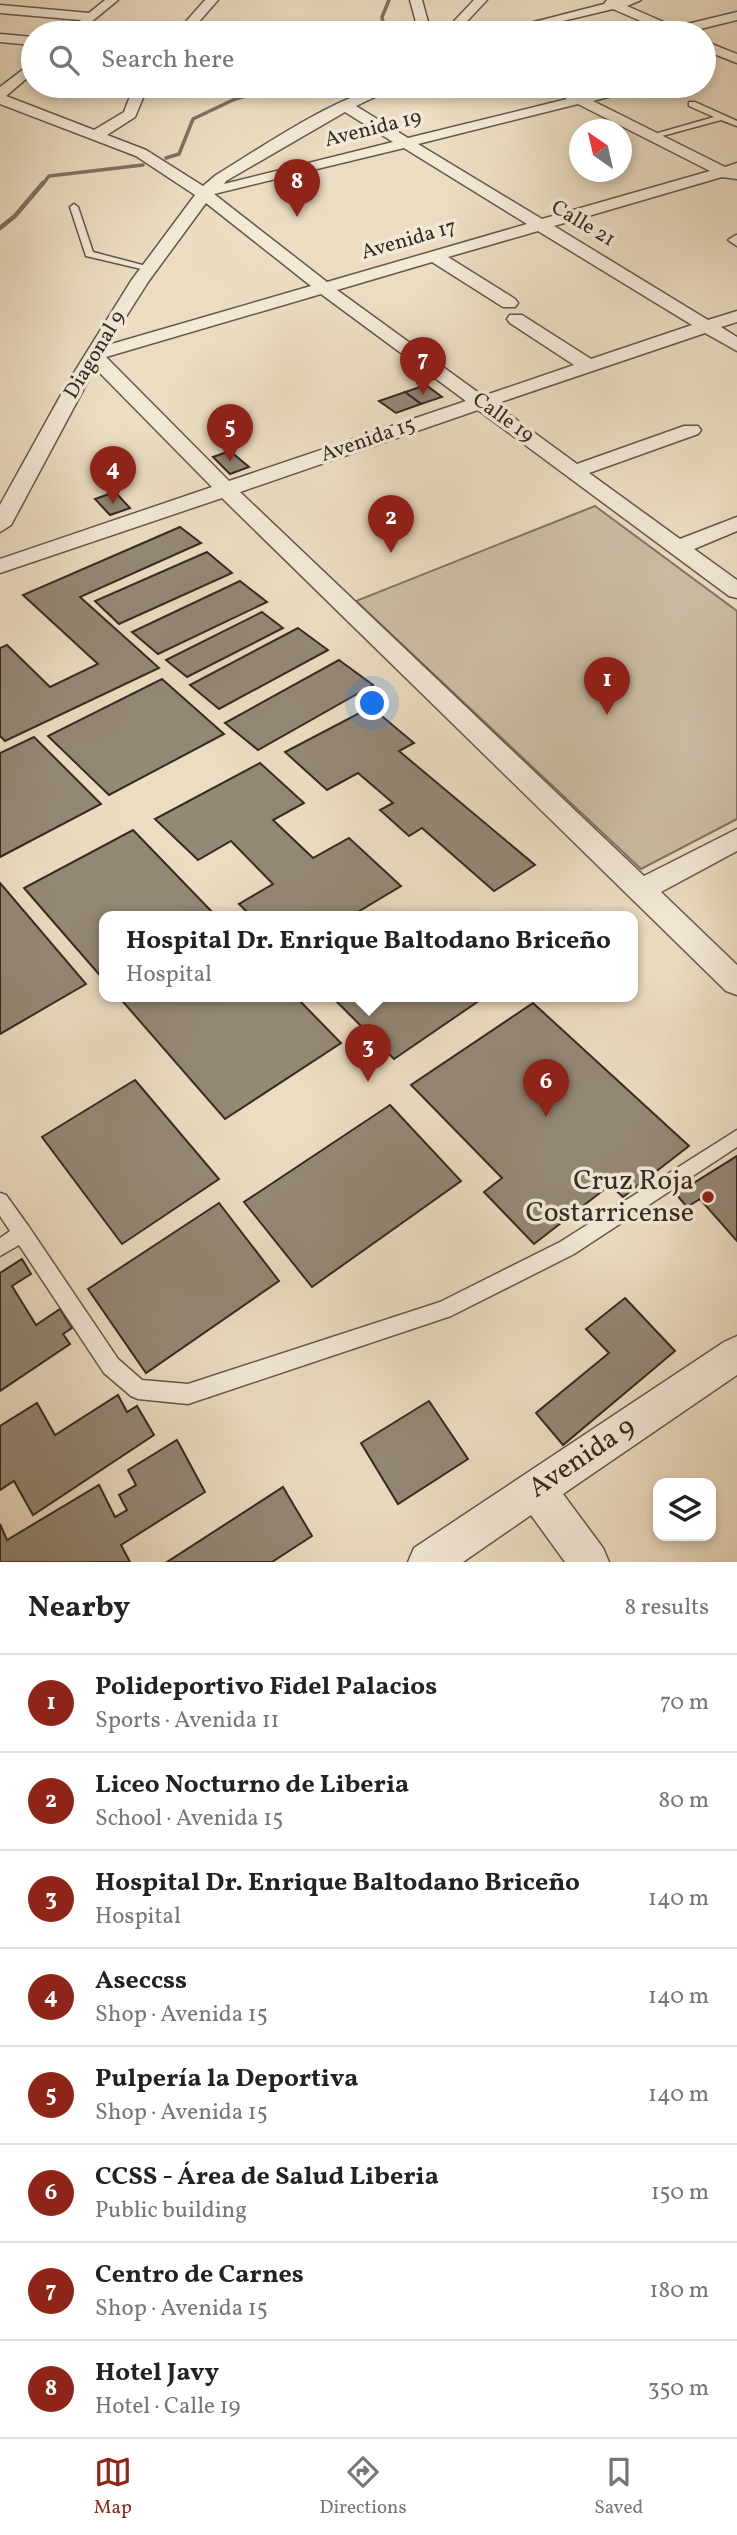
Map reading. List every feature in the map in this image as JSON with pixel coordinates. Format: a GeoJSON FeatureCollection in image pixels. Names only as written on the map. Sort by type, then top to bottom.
{"type":"FeatureCollection","features":[{"type":"Feature","properties":{"kind":"street"},"geometry":{"type":"LineString","coordinates":[[87,21],[112,0]]}},
{"type":"Feature","properties":{"kind":"street"},"geometry":{"type":"LineString","coordinates":[[193,21],[212,0]]}},
{"type":"Feature","properties":{"kind":"street"},"geometry":{"type":"LineString","coordinates":[[416,0],[422,21]]}},
{"type":"Feature","properties":{"kind":"street"},"geometry":{"type":"LineString","coordinates":[[461,21],[481,0]]}},
{"type":"Feature","properties":{"kind":"street"},"geometry":{"type":"LineString","coordinates":[[541,21],[608,3],[635,0]]}},
{"type":"Feature","properties":{"kind":"street"},"geometry":{"type":"LineString","coordinates":[[608,3],[650,21]]}},
{"type":"Feature","properties":{"kind":"street"},"geometry":{"type":"LineString","coordinates":[[0,9],[92,17]]}},
{"type":"Feature","properties":{"kind":"street"},"geometry":{"type":"LineString","coordinates":[[716,22],[737,16]]}},
{"type":"Feature","properties":{"kind":"street"},"geometry":{"type":"LineString","coordinates":[[0,38],[21,40]]}},
{"type":"Feature","properties":{"kind":"street"},"geometry":{"type":"LineString","coordinates":[[716,50],[737,59]]}},
{"type":"Feature","properties":{"kind":"street"},"geometry":{"type":"LineString","coordinates":[[716,65],[737,59]]}},
{"type":"Feature","properties":{"kind":"street"},"geometry":{"type":"LineString","coordinates":[[0,97],[21,77]]}},
{"type":"Feature","properties":{"kind":"street","name":"Calle 19"},"geometry":{"type":"LineString","coordinates":[[0,97],[141,153],[203,193],[324,288],[737,591]]}},
{"type":"Feature","properties":{"kind":"street"},"geometry":{"type":"LineString","coordinates":[[96,135],[130,114],[136,98]]}},
{"type":"Feature","properties":{"kind":"street","name":"Diagonal 9"},"geometry":{"type":"LineString","coordinates":[[0,525],[93,355],[147,269],[203,193],[221,178],[363,98]]}},
{"type":"Feature","properties":{"kind":"street","name":"Avenida 19"},"geometry":{"type":"LineString","coordinates":[[203,193],[584,98]]}},
{"type":"Feature","properties":{"kind":"street"},"geometry":{"type":"LineString","coordinates":[[580,99],[732,173]]}},
{"type":"Feature","properties":{"kind":"street","name":"Calle 21"},"geometry":{"type":"LineString","coordinates":[[345,106],[737,345]]}},
{"type":"Feature","properties":{"kind":"street","name":"Avenida 17"},"geometry":{"type":"LineString","coordinates":[[93,355],[540,225],[732,173]]}},
{"type":"Feature","properties":{"kind":"street"},"geometry":{"type":"LineString","coordinates":[[435,256],[589,366]]}},
{"type":"Feature","properties":{"kind":"street","name":"Avenida 15"},"geometry":{"type":"LineString","coordinates":[[0,566],[737,316]]}},
{"type":"Feature","properties":{"kind":"street"},"geometry":{"type":"LineString","coordinates":[[93,355],[225,489],[737,984]]}},
{"type":"Feature","properties":{"kind":"street"},"geometry":{"type":"LineString","coordinates":[[575,471],[691,430]]}},
{"type":"Feature","properties":{"kind":"street"},"geometry":{"type":"LineString","coordinates":[[678,547],[737,523]]}},
{"type":"Feature","properties":{"kind":"street"},"geometry":{"type":"LineString","coordinates":[[642,890],[737,839]]}},
{"type":"Feature","properties":{"kind":"street","name":"Avenida 9"},"geometry":{"type":"LineString","coordinates":[[428,1562],[737,1354]]}},
{"type":"Feature","properties":{"kind":"street"},"geometry":{"type":"LineString","coordinates":[[536,1489],[589,1562]]}},
{"type":"Feature","properties":{"kind":"lane"},"geometry":{"type":"LineString","coordinates":[[692,104],[737,124]]}},
{"type":"Feature","properties":{"kind":"lane"},"geometry":{"type":"LineString","coordinates":[[654,137],[721,117]]}},
{"type":"Feature","properties":{"kind":"lane"},"geometry":{"type":"LineString","coordinates":[[74,207],[89,254],[147,269]]}},
{"type":"Feature","properties":{"kind":"lane"},"geometry":{"type":"LineString","coordinates":[[0,1201],[111,1366],[138,1389],[188,1394],[444,1310],[567,1248],[737,1138]]}},
{"type":"Feature","properties":{"kind":"lane"},"geometry":{"type":"LineString","coordinates":[[0,1248],[23,1233]]}},
{"type":"Feature","properties":{"kind":"shaded area"},"geometry":{"type":"Polygon","coordinates":[[[595,506],[737,611],[737,819],[641,869],[356,601],[595,506]]]}},
{"type":"Feature","properties":{"kind":"building"},"geometry":{"type":"Polygon","coordinates":[[[426,385],[442,397],[421,404],[405,392],[426,385]]]}},
{"type":"Feature","properties":{"kind":"building"},"geometry":{"type":"Polygon","coordinates":[[[405,392],[421,404],[396,413],[379,401],[405,392]]]}},
{"type":"Feature","properties":{"kind":"building"},"geometry":{"type":"Polygon","coordinates":[[[230,451],[249,467],[230,474],[213,457],[230,451]]]}},
{"type":"Feature","properties":{"kind":"building"},"geometry":{"type":"Polygon","coordinates":[[[115,492],[130,508],[110,515],[95,499],[115,492]]]}},
{"type":"Feature","properties":{"kind":"building"},"geometry":{"type":"Polygon","coordinates":[[[180,527],[201,543],[80,597],[159,668],[5,741],[0,736],[0,648],[7,645],[50,687],[98,664],[23,595],[180,527]]]}},
{"type":"Feature","properties":{"kind":"building"},"geometry":{"type":"Polygon","coordinates":[[[207,552],[232,573],[119,624],[95,601],[207,552]]]}},
{"type":"Feature","properties":{"kind":"building"},"geometry":{"type":"Polygon","coordinates":[[[240,581],[267,602],[158,654],[132,632],[240,581]]]}},
{"type":"Feature","properties":{"kind":"building"},"geometry":{"type":"Polygon","coordinates":[[[262,612],[283,628],[187,677],[166,660],[262,612]]]}},
{"type":"Feature","properties":{"kind":"building"},"geometry":{"type":"Polygon","coordinates":[[[298,628],[328,650],[219,709],[190,685],[298,628]]]}},
{"type":"Feature","properties":{"kind":"building"},"geometry":{"type":"Polygon","coordinates":[[[339,660],[373,685],[258,750],[225,723],[339,660]]]}},
{"type":"Feature","properties":{"kind":"building"},"geometry":{"type":"Polygon","coordinates":[[[162,679],[224,734],[109,795],[48,736],[162,679]]]}},
{"type":"Feature","properties":{"kind":"building"},"geometry":{"type":"Polygon","coordinates":[[[371,707],[414,743],[399,751],[535,865],[494,891],[422,828],[409,836],[380,810],[393,803],[358,773],[327,790],[285,752],[371,707]]]}},
{"type":"Feature","properties":{"kind":"building"},"geometry":{"type":"Polygon","coordinates":[[[34,737],[101,804],[0,857],[0,753],[34,737]]]}},
{"type":"Feature","properties":{"kind":"building"},"geometry":{"type":"Polygon","coordinates":[[[260,763],[304,803],[273,820],[313,858],[349,838],[401,886],[359,911],[246,911],[239,904],[273,884],[231,841],[198,860],[155,819],[260,763]]]}},
{"type":"Feature","properties":{"kind":"building"},"geometry":{"type":"Polygon","coordinates":[[[133,830],[211,911],[99,911],[99,974],[24,888],[133,830]]]}},
{"type":"Feature","properties":{"kind":"building"},"geometry":{"type":"Polygon","coordinates":[[[0,883],[86,984],[0,1034],[0,883]]]}},
{"type":"Feature","properties":{"kind":"building"},"geometry":{"type":"Polygon","coordinates":[[[123,1002],[301,1002],[341,1043],[225,1119],[123,1002]]]}},
{"type":"Feature","properties":{"kind":"building"},"geometry":{"type":"Polygon","coordinates":[[[337,1002],[477,1002],[394,1059],[337,1002]]]}},
{"type":"Feature","properties":{"kind":"building"},"geometry":{"type":"Polygon","coordinates":[[[533,1003],[689,1146],[623,1197],[610,1185],[534,1244],[484,1192],[502,1178],[411,1085],[533,1003]]]}},
{"type":"Feature","properties":{"kind":"building"},"geometry":{"type":"Polygon","coordinates":[[[135,1080],[219,1179],[122,1244],[42,1137],[135,1080]]]}},
{"type":"Feature","properties":{"kind":"building"},"geometry":{"type":"Polygon","coordinates":[[[390,1105],[461,1181],[312,1287],[244,1202],[390,1105]]]}},
{"type":"Feature","properties":{"kind":"building","name":"Cruz Roja Costarricense"},"geometry":{"type":"Polygon","coordinates":[[[737,1156],[737,1241],[700,1199],[687,1207],[676,1194],[737,1156]]]}},
{"type":"Feature","properties":{"kind":"building"},"geometry":{"type":"Polygon","coordinates":[[[219,1203],[279,1281],[146,1373],[88,1289],[219,1203]]]}},
{"type":"Feature","properties":{"kind":"building"},"geometry":{"type":"Polygon","coordinates":[[[22,1259],[31,1274],[12,1286],[36,1325],[60,1309],[72,1328],[63,1334],[70,1344],[0,1391],[0,1273],[22,1259]]]}},
{"type":"Feature","properties":{"kind":"building"},"geometry":{"type":"Polygon","coordinates":[[[625,1298],[675,1351],[563,1445],[536,1413],[609,1353],[586,1329],[625,1298]]]}},
{"type":"Feature","properties":{"kind":"building"},"geometry":{"type":"Polygon","coordinates":[[[118,1395],[127,1412],[137,1406],[154,1435],[33,1515],[14,1481],[0,1490],[0,1426],[37,1403],[55,1435],[118,1395]]]}},
{"type":"Feature","properties":{"kind":"building"},"geometry":{"type":"Polygon","coordinates":[[[429,1401],[468,1459],[398,1504],[361,1443],[429,1401]]]}},
{"type":"Feature","properties":{"kind":"building"},"geometry":{"type":"Polygon","coordinates":[[[177,1440],[205,1492],[121,1545],[130,1562],[0,1562],[0,1524],[7,1540],[99,1485],[115,1517],[127,1510],[119,1495],[136,1485],[128,1470],[177,1440]]]}},
{"type":"Feature","properties":{"kind":"building"},"geometry":{"type":"Polygon","coordinates":[[[283,1487],[312,1536],[272,1562],[167,1562],[283,1487]]]}},
{"type":"Feature","properties":{"kind":"waterway"},"geometry":{"type":"LineString","coordinates":[[383,21],[389,0]]}},
{"type":"Feature","properties":{"kind":"waterway"},"geometry":{"type":"LineString","coordinates":[[166,158],[179,154],[193,119],[239,98]]}},
{"type":"Feature","properties":{"kind":"waterway"},"geometry":{"type":"LineString","coordinates":[[42,185],[49,176],[143,165]]}},
{"type":"Feature","properties":{"kind":"waterway"},"geometry":{"type":"LineString","coordinates":[[0,228],[15,216],[43,183]]}},
{"type":"Feature","properties":{"kind":"place","name":"Hotel Javy"},"geometry":{"type":"Point","coordinates":[297,217]}},
{"type":"Feature","properties":{"kind":"place","name":"Centro de Carnes"},"geometry":{"type":"Point","coordinates":[423,395]}},
{"type":"Feature","properties":{"kind":"place","name":"Pulpería la Deportiva"},"geometry":{"type":"Point","coordinates":[230,462]}},
{"type":"Feature","properties":{"kind":"place","name":"Aseccss"},"geometry":{"type":"Point","coordinates":[113,504]}},
{"type":"Feature","properties":{"kind":"place","name":"Liceo Nocturno de Liberia"},"geometry":{"type":"Point","coordinates":[391,553]}},
{"type":"Feature","properties":{"kind":"place","name":"Polideportivo Fidel Palacios"},"geometry":{"type":"Point","coordinates":[607,715]}},
{"type":"Feature","properties":{"kind":"place","name":"Hospital Dr. Enrique Baltodano Briceño"},"geometry":{"type":"Point","coordinates":[368,1082]}},
{"type":"Feature","properties":{"kind":"place","name":"CCSS - Área de Salud Liberia"},"geometry":{"type":"Point","coordinates":[546,1117]}},
{"type":"Feature","properties":{"kind":"place","name":"Cruz Roja Costarricense"},"geometry":{"type":"Point","coordinates":[708,1197]}}]}
